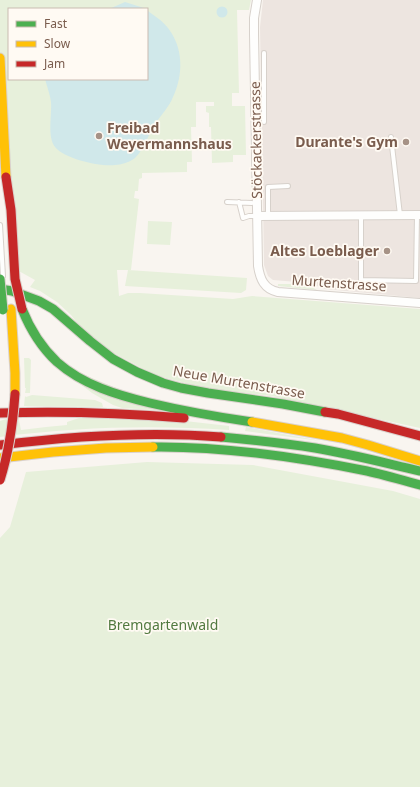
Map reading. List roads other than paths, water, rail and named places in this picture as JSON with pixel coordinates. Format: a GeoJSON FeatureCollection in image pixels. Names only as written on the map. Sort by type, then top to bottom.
{"type":"FeatureCollection","features":[{"type":"Feature","properties":{"kind":"main road"},"geometry":{"type":"LineString","coordinates":[[0,58],[8,256],[5,360]]}},
{"type":"Feature","properties":{"kind":"main road"},"geometry":{"type":"LineString","coordinates":[[6,177],[12,210],[15,279],[22,309],[30,329],[43,349],[67,370],[91,384],[121,395],[171,408],[282,428],[319,433],[351,440],[420,462]]}},
{"type":"Feature","properties":{"kind":"main road"},"geometry":{"type":"LineString","coordinates":[[0,280],[7,310],[15,372],[13,425],[10,444],[0,480]]}},
{"type":"Feature","properties":{"kind":"main road","name":"Neue Murtenstrasse"},"geometry":{"type":"LineString","coordinates":[[2,289],[20,293],[40,301],[53,309],[113,358],[129,368],[154,380],[199,392],[338,414],[420,437]]}},
{"type":"Feature","properties":{"kind":"main road"},"geometry":{"type":"LineString","coordinates":[[5,404],[0,445],[102,435],[159,434],[216,436],[323,449],[367,458],[420,472]]}},
{"type":"Feature","properties":{"kind":"main road"},"geometry":{"type":"LineString","coordinates":[[0,413],[46,412],[133,415],[282,428]]}},
{"type":"Feature","properties":{"kind":"main road"},"geometry":{"type":"LineString","coordinates":[[0,458],[121,447],[215,449],[271,454],[308,460],[363,470],[420,485]]}},
{"type":"Feature","properties":{"kind":"street","name":"Stöckackerstrasse"},"geometry":{"type":"LineString","coordinates":[[257,0],[254,18],[254,34],[261,121],[257,216],[258,266],[261,280]]}},
{"type":"Feature","properties":{"kind":"street"},"geometry":{"type":"LineString","coordinates":[[257,216],[418,215]]}},
{"type":"Feature","properties":{"kind":"street","name":"Murtenstrasse"},"geometry":{"type":"LineString","coordinates":[[261,280],[267,288],[278,292],[420,303]]}},
{"type":"Feature","properties":{"kind":"lane"},"geometry":{"type":"LineString","coordinates":[[261,121],[264,53]]}},
{"type":"Feature","properties":{"kind":"lane"},"geometry":{"type":"LineString","coordinates":[[0,88],[4,156],[0,163]]}},
{"type":"Feature","properties":{"kind":"lane"},"geometry":{"type":"LineString","coordinates":[[391,137],[400,215]]}},
{"type":"Feature","properties":{"kind":"lane"},"geometry":{"type":"LineString","coordinates":[[268,216],[268,187],[288,186]]}},
{"type":"Feature","properties":{"kind":"lane"},"geometry":{"type":"LineString","coordinates":[[226,202],[252,203]]}},
{"type":"Feature","properties":{"kind":"lane"},"geometry":{"type":"LineString","coordinates":[[239,202],[243,218],[257,216]]}},
{"type":"Feature","properties":{"kind":"lane"},"geometry":{"type":"LineString","coordinates":[[361,215],[361,280],[416,281],[418,215]]}},
{"type":"Feature","properties":{"kind":"lane"},"geometry":{"type":"LineString","coordinates":[[0,225],[2,289]]}},
{"type":"Feature","properties":{"kind":"water"},"geometry":{"type":"Polygon","coordinates":[[[125,2],[144,8],[111,8],[125,2]]]}},
{"type":"Feature","properties":{"kind":"water"},"geometry":{"type":"Polygon","coordinates":[[[222,6],[226,8],[228,12],[226,16],[222,18],[218,16],[216,12],[218,8],[222,6]]]}},
{"type":"Feature","properties":{"kind":"water"},"geometry":{"type":"Polygon","coordinates":[[[148,11],[168,28],[177,44],[180,70],[177,88],[167,108],[155,124],[141,150],[135,158],[128,162],[101,165],[66,155],[55,147],[51,137],[51,102],[45,80],[148,80],[148,11]]]}},
{"type":"Feature","properties":{"kind":"place","name":"Freibad Weyermannshaus"},"geometry":{"type":"Point","coordinates":[99,136]}},
{"type":"Feature","properties":{"kind":"place","name":"Durante's Gym"},"geometry":{"type":"Point","coordinates":[406,142]}},
{"type":"Feature","properties":{"kind":"place","name":"Altes Loeblager"},"geometry":{"type":"Point","coordinates":[387,251]}},
{"type":"Feature","properties":{"kind":"park label","name":"Bremgartenwald"},"geometry":{"type":"Point","coordinates":[163,625]}}]}
